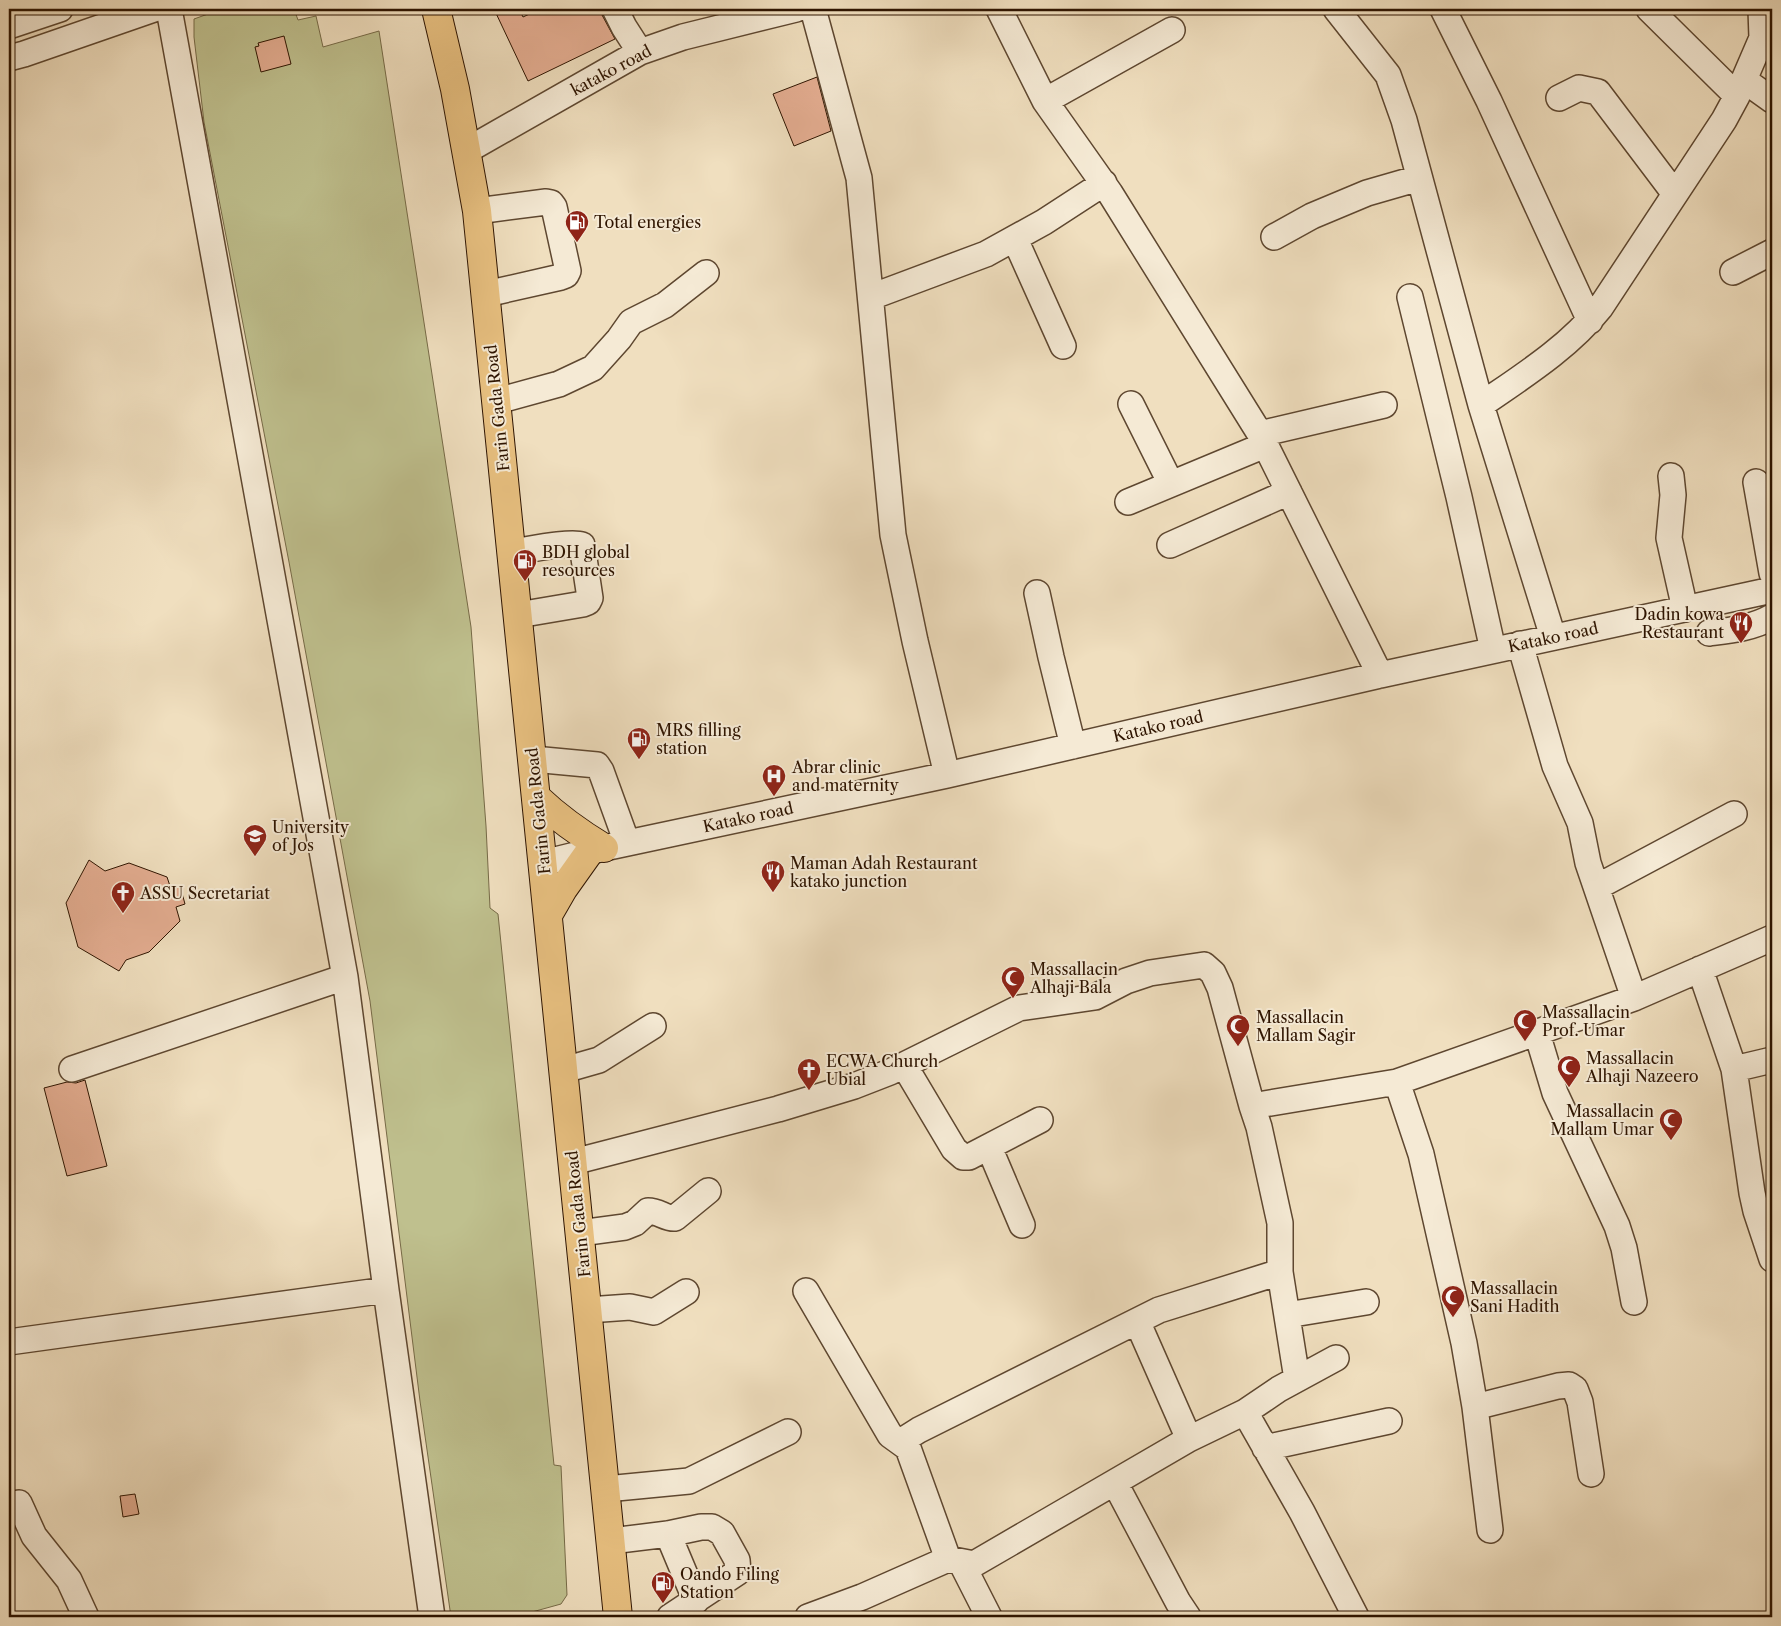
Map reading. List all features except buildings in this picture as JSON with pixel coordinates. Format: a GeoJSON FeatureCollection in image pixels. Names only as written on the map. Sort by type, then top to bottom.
{"type":"FeatureCollection","features":[{"type":"Feature","properties":{"kind":"main road","name":"Farin Gada Road"},"geometry":{"type":"LineString","coordinates":[[436,9],[455,89],[477,211],[618,1617]]}},
{"type":"Feature","properties":{"kind":"main road"},"geometry":{"type":"LineString","coordinates":[[537,798],[574,830],[607,847],[562,889],[548,915]]}},
{"type":"Feature","properties":{"kind":"street"},"geometry":{"type":"LineString","coordinates":[[9,26],[60,9]]}},
{"type":"Feature","properties":{"kind":"street"},"geometry":{"type":"LineString","coordinates":[[9,58],[154,9]]}},
{"type":"Feature","properties":{"kind":"street"},"geometry":{"type":"LineString","coordinates":[[169,9],[345,977],[386,1290],[432,1617]]}},
{"type":"Feature","properties":{"kind":"street"},"geometry":{"type":"LineString","coordinates":[[615,9],[640,52]]}},
{"type":"Feature","properties":{"kind":"street","name":"katako road"},"geometry":{"type":"LineString","coordinates":[[466,151],[640,52],[683,37],[796,9]]}},
{"type":"Feature","properties":{"kind":"street"},"geometry":{"type":"LineString","coordinates":[[813,9],[859,178],[893,535],[915,641],[947,775]]}},
{"type":"Feature","properties":{"kind":"street"},"geometry":{"type":"LineString","coordinates":[[1000,9],[1045,101],[1104,183],[1262,439],[1380,675]]}},
{"type":"Feature","properties":{"kind":"street"},"geometry":{"type":"LineString","coordinates":[[1336,9],[1388,76],[1404,120],[1481,405],[1553,637]]}},
{"type":"Feature","properties":{"kind":"street"},"geometry":{"type":"LineString","coordinates":[[1443,9],[1489,100],[1590,321]]}},
{"type":"Feature","properties":{"kind":"street"},"geometry":{"type":"LineString","coordinates":[[1649,9],[1740,88],[1772,100]]}},
{"type":"Feature","properties":{"kind":"street"},"geometry":{"type":"LineString","coordinates":[[1481,405],[1547,359],[1590,321],[1600,308],[1724,120],[1767,42],[1761,9]]}},
{"type":"Feature","properties":{"kind":"street"},"geometry":{"type":"LineString","coordinates":[[1045,101],[1172,30]]}},
{"type":"Feature","properties":{"kind":"street"},"geometry":{"type":"LineString","coordinates":[[1558,98],[1579,88],[1598,92],[1675,194]]}},
{"type":"Feature","properties":{"kind":"street"},"geometry":{"type":"LineString","coordinates":[[1274,237],[1312,216],[1367,193],[1419,178]]}},
{"type":"Feature","properties":{"kind":"street"},"geometry":{"type":"LineString","coordinates":[[871,297],[986,254],[1044,222],[1104,183]]}},
{"type":"Feature","properties":{"kind":"street"},"geometry":{"type":"LineString","coordinates":[[477,211],[546,202],[551,203],[554,207],[568,271],[562,277],[486,294]]}},
{"type":"Feature","properties":{"kind":"street"},"geometry":{"type":"LineString","coordinates":[[1014,239],[1063,346]]}},
{"type":"Feature","properties":{"kind":"street"},"geometry":{"type":"LineString","coordinates":[[1733,272],[1772,252]]}},
{"type":"Feature","properties":{"kind":"street"},"geometry":{"type":"LineString","coordinates":[[496,401],[559,384],[593,368],[619,339],[631,322],[665,305],[706,272]]}},
{"type":"Feature","properties":{"kind":"street"},"geometry":{"type":"LineString","coordinates":[[1410,297],[1459,497],[1493,650]]}},
{"type":"Feature","properties":{"kind":"street"},"geometry":{"type":"LineString","coordinates":[[1131,404],[1170,484]]}},
{"type":"Feature","properties":{"kind":"street"},"geometry":{"type":"LineString","coordinates":[[1128,502],[1170,484],[1262,439],[1384,405]]}},
{"type":"Feature","properties":{"kind":"street"},"geometry":{"type":"LineString","coordinates":[[1671,476],[1674,496],[1669,538],[1686,609]]}},
{"type":"Feature","properties":{"kind":"street"},"geometry":{"type":"LineString","coordinates":[[1756,482],[1772,573]]}},
{"type":"Feature","properties":{"kind":"street"},"geometry":{"type":"LineString","coordinates":[[1170,545],[1289,492]]}},
{"type":"Feature","properties":{"kind":"street"},"geometry":{"type":"LineString","coordinates":[[512,552],[568,544],[582,545],[590,598],[588,602],[583,604],[518,615]]}},
{"type":"Feature","properties":{"kind":"street","name":"Katako road"},"geometry":{"type":"LineString","coordinates":[[543,862],[947,775],[1380,675],[1772,590]]}},
{"type":"Feature","properties":{"kind":"street"},"geometry":{"type":"LineString","coordinates":[[1037,593],[1073,746]]}},
{"type":"Feature","properties":{"kind":"street"},"geometry":{"type":"LineString","coordinates":[[1709,633],[1744,628],[1761,623],[1772,617]]}},
{"type":"Feature","properties":{"kind":"street"},"geometry":{"type":"LineString","coordinates":[[1520,644],[1555,766],[1580,823],[1588,863],[1634,998]]}},
{"type":"Feature","properties":{"kind":"street"},"geometry":{"type":"LineString","coordinates":[[533,759],[597,766],[601,771],[607,847]]}},
{"type":"Feature","properties":{"kind":"street"},"geometry":{"type":"LineString","coordinates":[[1597,887],[1734,814]]}},
{"type":"Feature","properties":{"kind":"street"},"geometry":{"type":"LineString","coordinates":[[1252,1106],[1397,1082],[1634,998],[1772,938]]}},
{"type":"Feature","properties":{"kind":"street"},"geometry":{"type":"LineString","coordinates":[[573,1162],[788,1106],[854,1086],[904,1065],[1019,1008],[1095,997],[1126,981],[1150,973],[1204,965],[1213,973],[1220,988],[1259,1127],[1280,1222],[1280,1272],[1297,1379]]}},
{"type":"Feature","properties":{"kind":"street"},"geometry":{"type":"LineString","coordinates":[[1700,969],[1734,1068],[1752,1193],[1772,1259]]}},
{"type":"Feature","properties":{"kind":"street"},"geometry":{"type":"LineString","coordinates":[[72,1069],[345,977]]}},
{"type":"Feature","properties":{"kind":"street"},"geometry":{"type":"LineString","coordinates":[[564,1070],[599,1060],[654,1026]]}},
{"type":"Feature","properties":{"kind":"street"},"geometry":{"type":"LineString","coordinates":[[1537,1033],[1555,1093],[1617,1226],[1624,1248],[1634,1302]]}},
{"type":"Feature","properties":{"kind":"street"},"geometry":{"type":"LineString","coordinates":[[1734,1068],[1772,1060]]}},
{"type":"Feature","properties":{"kind":"street"},"geometry":{"type":"LineString","coordinates":[[904,1065],[954,1149],[963,1157],[969,1157],[1040,1120]]}},
{"type":"Feature","properties":{"kind":"street"},"geometry":{"type":"LineString","coordinates":[[1397,1082],[1421,1154],[1464,1343],[1475,1407],[1490,1530]]}},
{"type":"Feature","properties":{"kind":"street"},"geometry":{"type":"LineString","coordinates":[[989,1147],[1022,1225]]}},
{"type":"Feature","properties":{"kind":"street"},"geometry":{"type":"LineString","coordinates":[[580,1233],[625,1227],[635,1223],[648,1211],[656,1211],[675,1218],[708,1191]]}},
{"type":"Feature","properties":{"kind":"street"},"geometry":{"type":"LineString","coordinates":[[900,1442],[919,1430],[1159,1310],[1280,1272]]}},
{"type":"Feature","properties":{"kind":"street"},"geometry":{"type":"LineString","coordinates":[[9,1342],[386,1290]]}},
{"type":"Feature","properties":{"kind":"street"},"geometry":{"type":"LineString","coordinates":[[806,1291],[890,1435],[908,1448],[954,1560],[989,1617]]}},
{"type":"Feature","properties":{"kind":"street"},"geometry":{"type":"LineString","coordinates":[[588,1310],[630,1307],[654,1312],[686,1292]]}},
{"type":"Feature","properties":{"kind":"street"},"geometry":{"type":"LineString","coordinates":[[1287,1314],[1366,1302]]}},
{"type":"Feature","properties":{"kind":"street"},"geometry":{"type":"LineString","coordinates":[[1137,1321],[1189,1439]]}},
{"type":"Feature","properties":{"kind":"street"},"geometry":{"type":"LineString","coordinates":[[808,1617],[954,1560],[974,1564],[1189,1439],[1245,1412],[1297,1379],[1336,1358]]}},
{"type":"Feature","properties":{"kind":"street"},"geometry":{"type":"LineString","coordinates":[[1475,1407],[1558,1386],[1569,1385],[1575,1389],[1580,1402],[1591,1474]]}},
{"type":"Feature","properties":{"kind":"street"},"geometry":{"type":"LineString","coordinates":[[1245,1412],[1302,1512],[1356,1617]]}},
{"type":"Feature","properties":{"kind":"street"},"geometry":{"type":"LineString","coordinates":[[1265,1448],[1389,1421]]}},
{"type":"Feature","properties":{"kind":"street"},"geometry":{"type":"LineString","coordinates":[[606,1489],[689,1481],[788,1432]]}},
{"type":"Feature","properties":{"kind":"street"},"geometry":{"type":"LineString","coordinates":[[1114,1483],[1178,1602],[1188,1617]]}},
{"type":"Feature","properties":{"kind":"street"},"geometry":{"type":"LineString","coordinates":[[9,1504],[19,1503],[34,1536],[68,1580],[86,1617]]}},
{"type":"Feature","properties":{"kind":"street"},"geometry":{"type":"LineString","coordinates":[[611,1541],[668,1534],[701,1527],[712,1527],[722,1533],[737,1560],[738,1572],[670,1617]]}},
{"type":"Feature","properties":{"kind":"street"},"geometry":{"type":"LineString","coordinates":[[668,1534],[696,1601]]}},
{"type":"Feature","properties":{"kind":"green space"},"geometry":{"type":"Polygon","coordinates":[[[222,9],[294,9],[298,20],[316,16],[323,47],[379,31],[471,627],[486,826],[490,908],[498,914],[554,1465],[561,1466],[567,1595],[561,1604],[514,1617],[451,1617],[420,1401],[370,1001],[289,562],[204,122],[194,37],[194,19],[222,9]]]}},
{"type":"Feature","properties":{"kind":"place","name":"Total energies"},"geometry":{"type":"Point","coordinates":[577,243]}},
{"type":"Feature","properties":{"kind":"place","name":"BDH global resources"},"geometry":{"type":"Point","coordinates":[525,582]}},
{"type":"Feature","properties":{"kind":"place","name":"Dadin kowa Restaurant"},"geometry":{"type":"Point","coordinates":[1741,644]}},
{"type":"Feature","properties":{"kind":"place","name":"MRS filling station"},"geometry":{"type":"Point","coordinates":[639,760]}},
{"type":"Feature","properties":{"kind":"place","name":"Abrar clinic and maternity"},"geometry":{"type":"Point","coordinates":[774,797]}},
{"type":"Feature","properties":{"kind":"place","name":"University of Jos"},"geometry":{"type":"Point","coordinates":[255,857]}},
{"type":"Feature","properties":{"kind":"place","name":"Maman Adah Restaurant katako junction"},"geometry":{"type":"Point","coordinates":[773,893]}},
{"type":"Feature","properties":{"kind":"place","name":"ASSU Secretariat"},"geometry":{"type":"Point","coordinates":[123,914]}},
{"type":"Feature","properties":{"kind":"place","name":"Massallacin Alhaji Bala"},"geometry":{"type":"Point","coordinates":[1013,999]}},
{"type":"Feature","properties":{"kind":"place","name":"Massallacin Prof. Umar"},"geometry":{"type":"Point","coordinates":[1525,1042]}},
{"type":"Feature","properties":{"kind":"place","name":"Massallacin Mallam Sagir"},"geometry":{"type":"Point","coordinates":[1238,1047]}},
{"type":"Feature","properties":{"kind":"place","name":"Massallacin Alhaji Nazeero"},"geometry":{"type":"Point","coordinates":[1569,1088]}},
{"type":"Feature","properties":{"kind":"place","name":"ECWA Church Ubial"},"geometry":{"type":"Point","coordinates":[809,1091]}},
{"type":"Feature","properties":{"kind":"place","name":"Massallacin Mallam Umar"},"geometry":{"type":"Point","coordinates":[1671,1141]}},
{"type":"Feature","properties":{"kind":"place","name":"Massallacin Sani Hadith"},"geometry":{"type":"Point","coordinates":[1453,1318]}},
{"type":"Feature","properties":{"kind":"place","name":"Oando Filing Station"},"geometry":{"type":"Point","coordinates":[663,1604]}}]}
